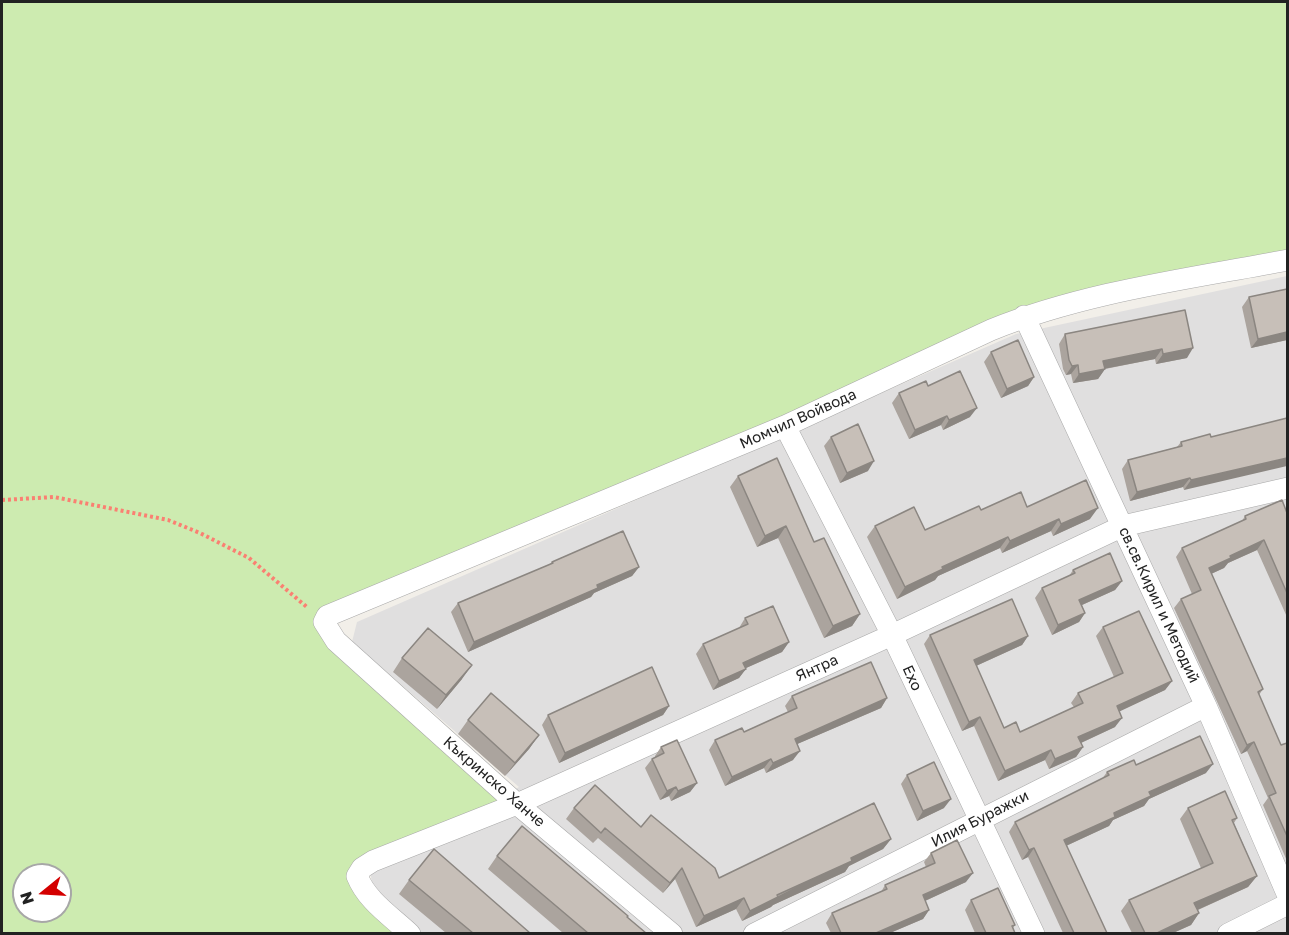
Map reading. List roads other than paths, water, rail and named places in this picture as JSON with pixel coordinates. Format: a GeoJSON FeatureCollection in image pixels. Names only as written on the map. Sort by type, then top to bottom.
{"type":"FeatureCollection","features":[{"type":"Feature","properties":{"kind":"street","name":"Момчил Войвода"},"geometry":{"type":"LineString","coordinates":[[324,622],[327,616],[335,611],[661,479],[785,426],[1023,316],[1113,294],[1287,260]]}},
{"type":"Feature","properties":{"kind":"street","name":"св.св.Кирил и Методий"},"geometry":{"type":"LineString","coordinates":[[1023,316],[1206,706],[1287,896]]}},
{"type":"Feature","properties":{"kind":"street","name":"Ехо"},"geometry":{"type":"LineString","coordinates":[[785,426],[892,635],[1034,933]]}},
{"type":"Feature","properties":{"kind":"street","name":"Янтра"},"geometry":{"type":"LineString","coordinates":[[410,933],[371,900],[362,888],[357,876],[362,868],[373,861],[517,804],[892,635],[1123,526],[1287,488]]}},
{"type":"Feature","properties":{"kind":"street","name":"Къкринско Ханче"},"geometry":{"type":"LineString","coordinates":[[324,622],[336,641],[517,804],[672,933]]}},
{"type":"Feature","properties":{"kind":"street","name":"Илия Буражки"},"geometry":{"type":"LineString","coordinates":[[754,933],[1206,706]]}},
{"type":"Feature","properties":{"kind":"street"},"geometry":{"type":"LineString","coordinates":[[1228,933],[1287,904]]}}]}
